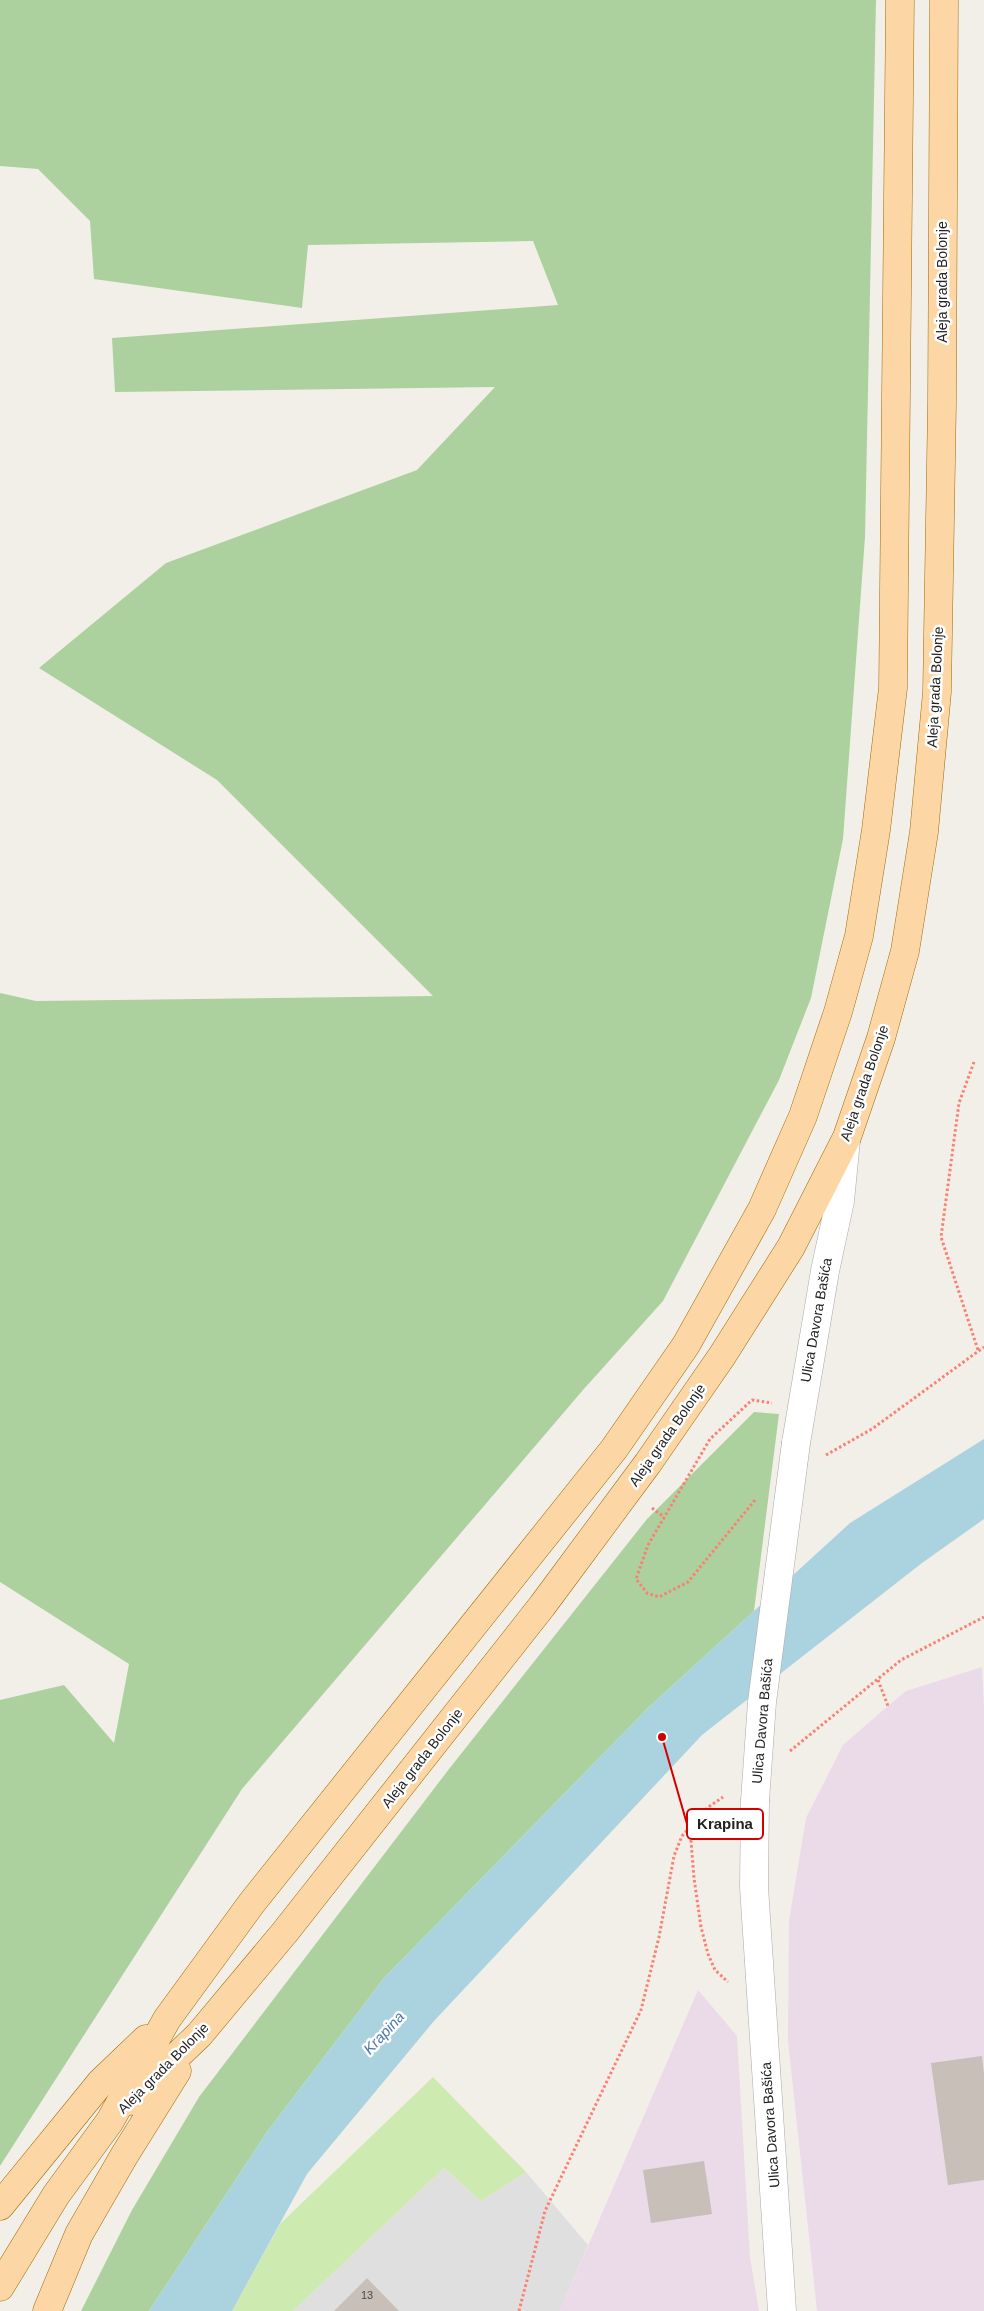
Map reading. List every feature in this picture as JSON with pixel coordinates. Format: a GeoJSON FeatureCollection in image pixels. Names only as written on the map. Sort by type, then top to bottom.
{"type":"FeatureCollection","features":[{"type":"Feature","properties":{"kind":"main road","name":"Aleja grada Bolonje"},"geometry":{"type":"LineString","coordinates":[[110,2121],[167,2019],[251,1904],[614,1449],[686,1345],[762,1210],[803,1116],[838,1012],[859,936],[876,830],[893,688],[900,0]]}},
{"type":"Feature","properties":{"kind":"main road","name":"Aleja grada Bolonje"},"geometry":{"type":"LineString","coordinates":[[110,2121],[199,2035],[284,1932],[542,1606],[648,1463],[722,1356],[791,1247],[847,1136],[882,1038],[905,951],[924,832],[937,692],[942,404],[944,0]]}},
{"type":"Feature","properties":{"kind":"main road"},"geometry":{"type":"LineString","coordinates":[[0,2206],[101,2082],[167,2019]]}},
{"type":"Feature","properties":{"kind":"main road"},"geometry":{"type":"LineString","coordinates":[[47,2311],[79,2234],[124,2156],[199,2035]]}},
{"type":"Feature","properties":{"kind":"main road"},"geometry":{"type":"LineString","coordinates":[[0,2287],[56,2195],[110,2121]]}},
{"type":"Feature","properties":{"kind":"street","name":"Ulica Davora Bašića"},"geometry":{"type":"LineString","coordinates":[[782,2311],[754,1887],[743,1797],[762,1702],[800,1408],[824,1272],[840,1201],[847,1136]]}},
{"type":"Feature","properties":{"kind":"path"},"geometry":{"type":"LineString","coordinates":[[974,1062],[959,1102],[941,1237],[978,1350]]}},
{"type":"Feature","properties":{"kind":"path"},"geometry":{"type":"LineString","coordinates":[[821,1458],[872,1429],[984,1347]]}},
{"type":"Feature","properties":{"kind":"path"},"geometry":{"type":"LineString","coordinates":[[761,1493],[688,1582],[659,1597],[647,1593],[636,1579],[648,1545],[710,1439],[752,1400],[800,1408]]}},
{"type":"Feature","properties":{"kind":"path"},"geometry":{"type":"LineString","coordinates":[[785,1755],[902,1660],[984,1617]]}},
{"type":"Feature","properties":{"kind":"path"},"geometry":{"type":"LineString","coordinates":[[878,1680],[888,1706]]}},
{"type":"Feature","properties":{"kind":"path"},"geometry":{"type":"LineString","coordinates":[[519,2311],[545,2211],[641,2010],[659,1936],[674,1856],[682,1836],[707,1808],[743,1797]]}},
{"type":"Feature","properties":{"kind":"path"},"geometry":{"type":"LineString","coordinates":[[707,1808],[690,1841],[701,1927],[708,1954],[716,1970],[729,1983],[761,1983]]}},
{"type":"Feature","properties":{"kind":"shaded area"},"geometry":{"type":"Polygon","coordinates":[[[982,1667],[984,1707],[984,2311],[817,2311],[788,2041],[789,1921],[806,1818],[843,1745],[888,1706],[906,1691],[982,1667]]]}},
{"type":"Feature","properties":{"kind":"shaded area"},"geometry":{"type":"Polygon","coordinates":[[[698,1990],[737,2036],[750,2257],[759,2311],[560,2311],[698,1990]]]}},
{"type":"Feature","properties":{"kind":"shaded area"},"geometry":{"type":"Polygon","coordinates":[[[444,2168],[481,2201],[526,2172],[588,2245],[560,2311],[293,2311],[444,2168]]]}},
{"type":"Feature","properties":{"kind":"green space"},"geometry":{"type":"Polygon","coordinates":[[[0,0],[876,0],[865,537],[843,839],[811,998],[779,1080],[663,1301],[583,1390],[242,1789],[0,2166],[0,1700],[64,1685],[114,1743],[129,1664],[0,1582],[0,993],[36,1001],[433,996],[217,780],[39,668],[166,563],[417,470],[495,387],[115,392],[112,338],[558,305],[533,241],[308,245],[302,308],[94,279],[90,221],[38,169],[0,166],[0,0]]]}},
{"type":"Feature","properties":{"kind":"green space"},"geometry":{"type":"Polygon","coordinates":[[[754,1412],[779,1414],[754,1611],[649,1707],[384,1978],[267,2132],[149,2311],[81,2311],[132,2210],[199,2097],[449,1769],[647,1519],[754,1412]]]}},
{"type":"Feature","properties":{"kind":"green space"},"geometry":{"type":"Polygon","coordinates":[[[433,2077],[526,2172],[481,2201],[444,2168],[293,2311],[232,2311],[280,2224],[433,2077]]]}},
{"type":"Feature","properties":{"kind":"water"},"geometry":{"type":"Polygon","coordinates":[[[984,1439],[984,1519],[922,1563],[702,1735],[434,2021],[307,2174],[232,2311],[149,2311],[267,2132],[384,1978],[649,1707],[850,1523],[984,1439]]]}},
{"type":"Feature","properties":{"kind":"building"},"geometry":{"type":"Polygon","coordinates":[[[982,2056],[984,2074],[984,2180],[948,2185],[931,2063],[982,2056]]]}},
{"type":"Feature","properties":{"kind":"building"},"geometry":{"type":"Polygon","coordinates":[[[704,2161],[712,2214],[651,2223],[643,2170],[704,2161]]]}},
{"type":"Feature","properties":{"kind":"building"},"geometry":{"type":"Polygon","coordinates":[[[367,2278],[399,2311],[334,2311],[367,2278]]]}},
{"type":"Feature","properties":{"kind":"place","name":"Krapina"},"geometry":{"type":"Point","coordinates":[662,1737]}}]}
